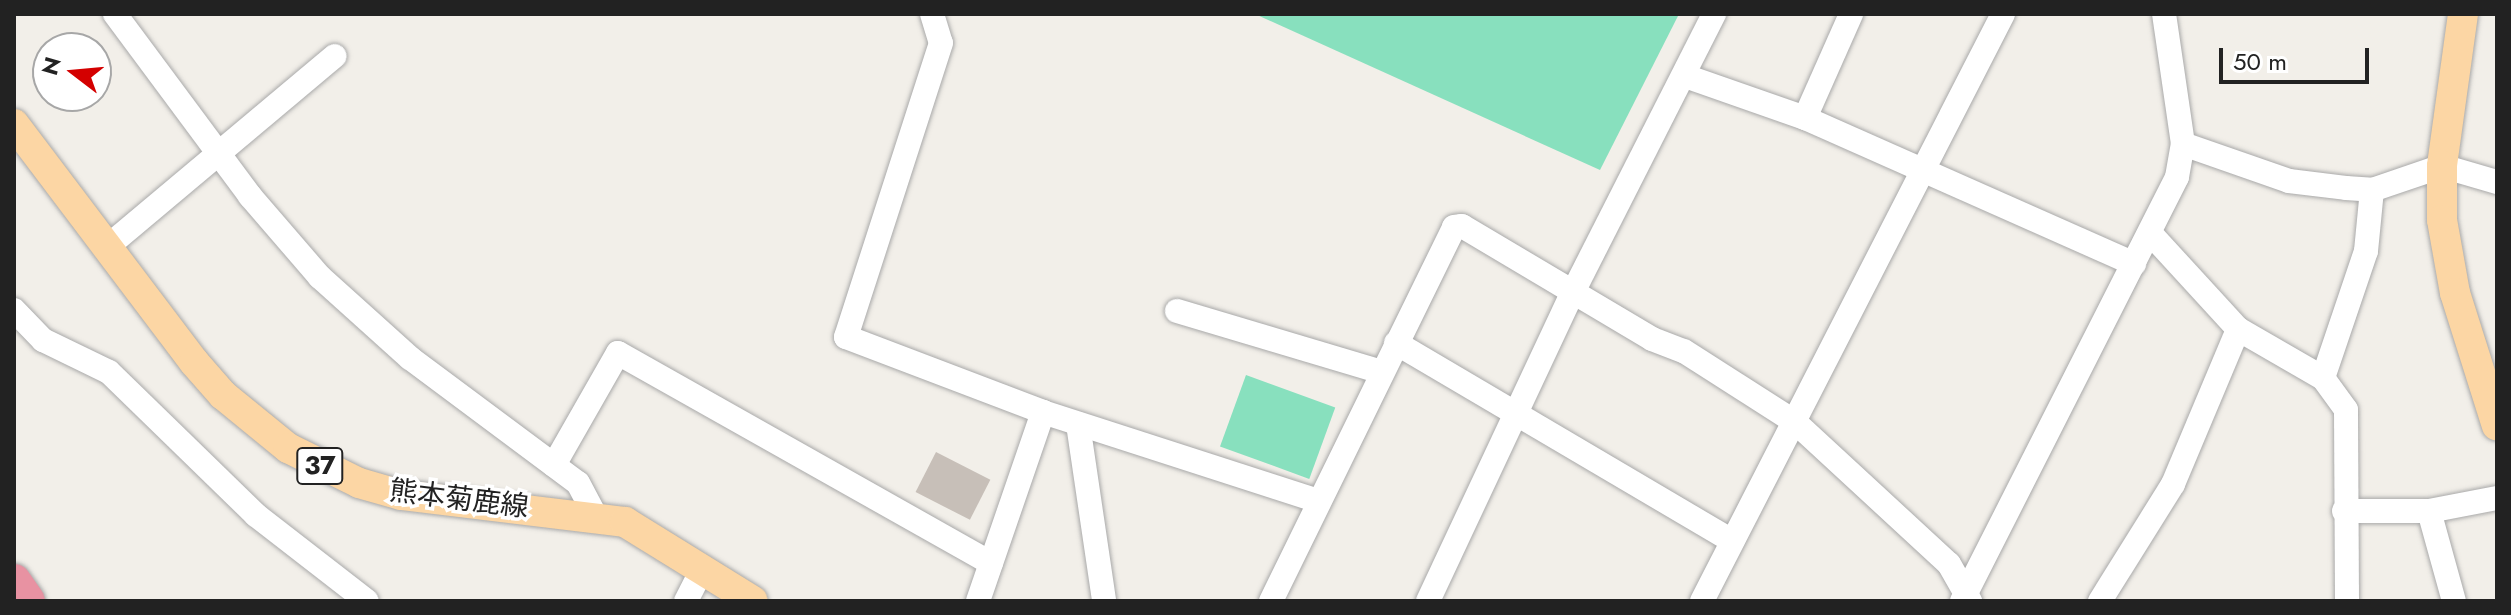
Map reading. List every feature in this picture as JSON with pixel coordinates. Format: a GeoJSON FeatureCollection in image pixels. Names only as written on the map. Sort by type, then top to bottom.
{"type":"FeatureCollection","features":[{"type":"Feature","properties":{"kind":"highway"},"geometry":{"type":"LineString","coordinates":[[14,581],[28,601]]}},
{"type":"Feature","properties":{"kind":"main road"},"geometry":{"type":"LineString","coordinates":[[2463,14],[2442,166],[2442,220],[2455,293],[2497,426]]}},
{"type":"Feature","properties":{"kind":"main road","name":"熊本菊鹿線"},"geometry":{"type":"LineString","coordinates":[[14,124],[223,395],[315,464],[401,495],[595,515],[625,522],[753,601]]}},
{"type":"Feature","properties":{"kind":"street"},"geometry":{"type":"LineString","coordinates":[[115,14],[221,156],[320,277],[410,358],[554,465],[589,495],[595,515]]}},
{"type":"Feature","properties":{"kind":"street"},"geometry":{"type":"LineString","coordinates":[[932,14],[941,43],[846,337],[1043,412],[1319,501]]}},
{"type":"Feature","properties":{"kind":"street"},"geometry":{"type":"LineString","coordinates":[[1428,601],[1573,292],[1714,14]]}},
{"type":"Feature","properties":{"kind":"street"},"geometry":{"type":"LineString","coordinates":[[1805,118],[1851,14]]}},
{"type":"Feature","properties":{"kind":"street"},"geometry":{"type":"LineString","coordinates":[[1702,601],[2003,14]]}},
{"type":"Feature","properties":{"kind":"street"},"geometry":{"type":"LineString","coordinates":[[1965,599],[2177,177],[2183,144],[2164,14]]}},
{"type":"Feature","properties":{"kind":"street"},"geometry":{"type":"LineString","coordinates":[[107,247],[221,156],[335,56]]}},
{"type":"Feature","properties":{"kind":"street"},"geometry":{"type":"LineString","coordinates":[[1685,76],[1805,118],[1923,174],[2134,264]]}},
{"type":"Feature","properties":{"kind":"street"},"geometry":{"type":"LineString","coordinates":[[2183,144],[2289,181],[2372,190],[2442,166],[2497,182]]}},
{"type":"Feature","properties":{"kind":"street"},"geometry":{"type":"LineString","coordinates":[[2323,378],[2366,251],[2372,190]]}},
{"type":"Feature","properties":{"kind":"street"},"geometry":{"type":"LineString","coordinates":[[1271,601],[1454,227],[1652,339],[1684,351],[1795,422],[1949,564],[1965,599]]}},
{"type":"Feature","properties":{"kind":"street"},"geometry":{"type":"LineString","coordinates":[[2150,233],[2238,329],[2323,378],[2346,410],[2344,511],[2347,601]]}},
{"type":"Feature","properties":{"kind":"street"},"geometry":{"type":"LineString","coordinates":[[14,310],[43,340],[109,372],[256,515],[367,601]]}},
{"type":"Feature","properties":{"kind":"street"},"geometry":{"type":"LineString","coordinates":[[1177,311],[1381,372]]}},
{"type":"Feature","properties":{"kind":"street"},"geometry":{"type":"LineString","coordinates":[[2100,601],[2173,484],[2238,329]]}},
{"type":"Feature","properties":{"kind":"street"},"geometry":{"type":"LineString","coordinates":[[1396,343],[1732,541]]}},
{"type":"Feature","properties":{"kind":"street"},"geometry":{"type":"LineString","coordinates":[[554,465],[618,353],[991,563]]}},
{"type":"Feature","properties":{"kind":"street"},"geometry":{"type":"LineString","coordinates":[[978,601],[1043,412]]}},
{"type":"Feature","properties":{"kind":"street"},"geometry":{"type":"LineString","coordinates":[[1078,424],[1104,601]]}},
{"type":"Feature","properties":{"kind":"street"},"geometry":{"type":"LineString","coordinates":[[2344,511],[2429,511],[2497,498]]}},
{"type":"Feature","properties":{"kind":"street"},"geometry":{"type":"LineString","coordinates":[[2429,511],[2454,601]]}},
{"type":"Feature","properties":{"kind":"street"},"geometry":{"type":"LineString","coordinates":[[686,601],[703,568]]}},
{"type":"Feature","properties":{"kind":"green space"},"geometry":{"type":"Polygon","coordinates":[[[1255,14],[1679,14],[1600,170],[1255,14]]]}},
{"type":"Feature","properties":{"kind":"green space"},"geometry":{"type":"Polygon","coordinates":[[[1246,375],[1335,407],[1309,479],[1220,446],[1246,375]]]}},
{"type":"Feature","properties":{"kind":"building"},"geometry":{"type":"Polygon","coordinates":[[[936,452],[990,480],[970,520],[916,492],[936,452]]]}}]}
